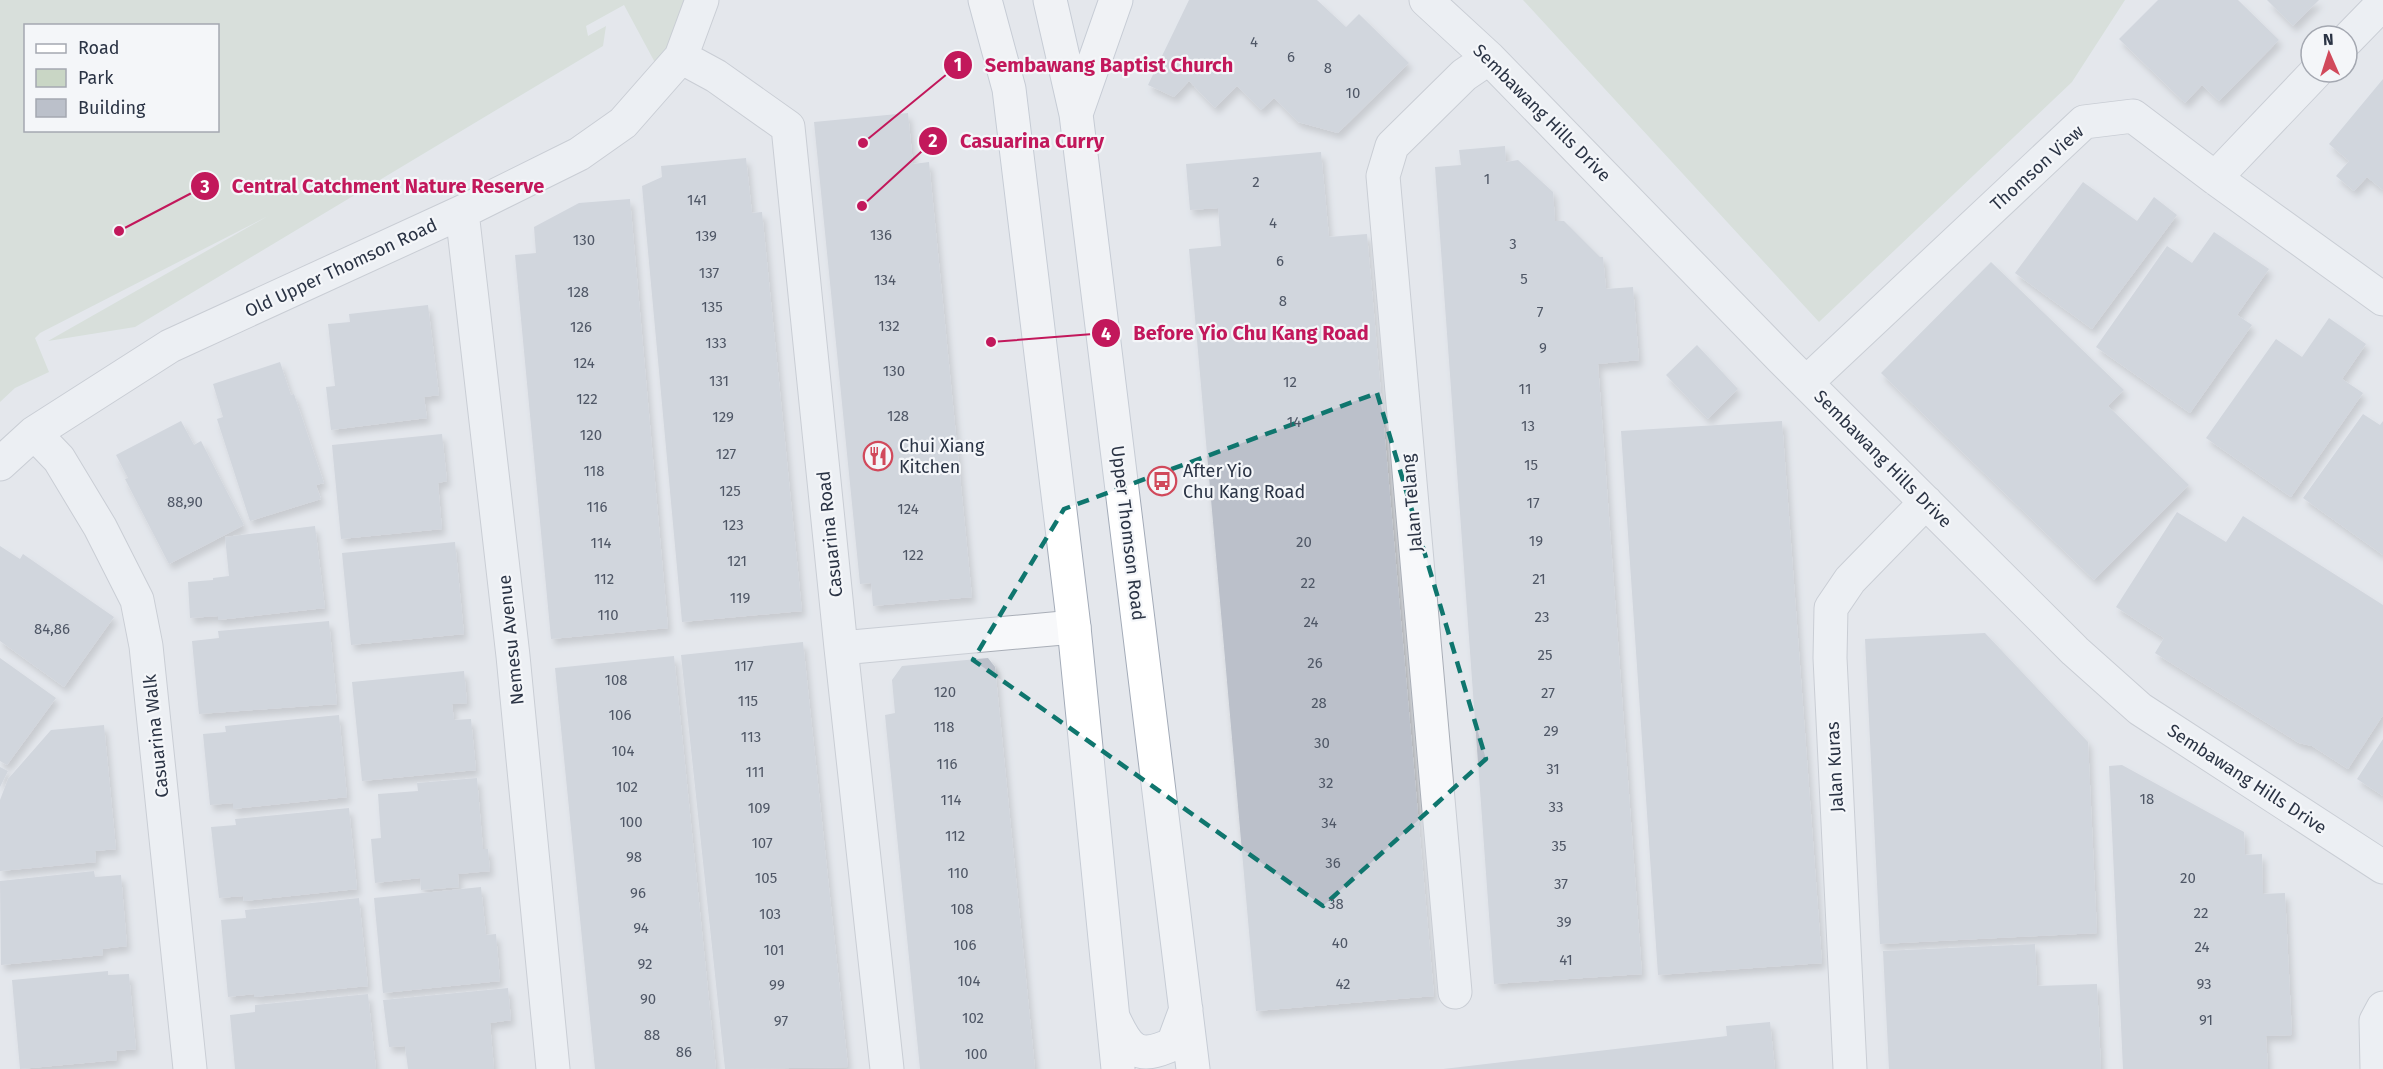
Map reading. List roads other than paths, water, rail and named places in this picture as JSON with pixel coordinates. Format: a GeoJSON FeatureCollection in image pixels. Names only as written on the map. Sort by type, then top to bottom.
{"type":"FeatureCollection","features":[{"type":"Feature","properties":{"kind":"main road"},"geometry":{"type":"LineString","coordinates":[[984,0],[1009,89],[1074,627],[1118,1069]]}},
{"type":"Feature","properties":{"kind":"main road","name":"Upper Thomson Road"},"geometry":{"type":"LineString","coordinates":[[1050,0],[1076,114],[1193,1069]]}},
{"type":"Feature","properties":{"kind":"main road"},"geometry":{"type":"LineString","coordinates":[[1076,114],[1116,0]]}},
{"type":"Feature","properties":{"kind":"main road"},"geometry":{"type":"LineString","coordinates":[[1113,1017],[1122,1037],[1134,1050],[1155,1052],[1173,1044],[1186,1008]]}},
{"type":"Feature","properties":{"kind":"street","name":"Old Upper Thomson Road"},"geometry":{"type":"LineString","coordinates":[[0,464],[34,433],[170,346],[462,212],[579,154],[623,123],[681,57],[702,0]]}},
{"type":"Feature","properties":{"kind":"street","name":"Sembawang Hills Drive"},"geometry":{"type":"LineString","coordinates":[[1426,0],[1489,58],[1806,383],[2075,651],[2140,709],[2383,867]]}},
{"type":"Feature","properties":{"kind":"street"},"geometry":{"type":"LineString","coordinates":[[2359,28],[2383,3]]}},
{"type":"Feature","properties":{"kind":"street","name":"Casuarina Road"},"geometry":{"type":"LineString","coordinates":[[681,57],[716,76],[788,127],[887,1069]]}},
{"type":"Feature","properties":{"kind":"street","name":"Jalan Telang"},"geometry":{"type":"LineString","coordinates":[[1455,992],[1383,176],[1392,146],[1464,75],[1489,58]]}},
{"type":"Feature","properties":{"kind":"street"},"geometry":{"type":"LineString","coordinates":[[2214,178],[2304,84]]}},
{"type":"Feature","properties":{"kind":"street","name":"Thomson View"},"geometry":{"type":"LineString","coordinates":[[1806,383],[2084,122],[2133,116],[2214,178],[2383,299]]}},
{"type":"Feature","properties":{"kind":"street","name":"Nemesu Avenue"},"geometry":{"type":"LineString","coordinates":[[462,212],[513,656],[553,1069]]}},
{"type":"Feature","properties":{"kind":"street","name":"Casuarina Walk"},"geometry":{"type":"LineString","coordinates":[[34,433],[59,459],[100,527],[137,600],[146,646],[190,1069]]}},
{"type":"Feature","properties":{"kind":"street","name":"Jalan Kuras"},"geometry":{"type":"LineString","coordinates":[[1850,1069],[1830,658],[1831,609],[1850,580],[1926,502]]}},
{"type":"Feature","properties":{"kind":"street"},"geometry":{"type":"LineString","coordinates":[[841,648],[1074,627]]}},
{"type":"Feature","properties":{"kind":"street"},"geometry":{"type":"LineString","coordinates":[[2377,1069],[2376,1021],[2383,1008]]}},
{"type":"Feature","properties":{"kind":"place","name":"Sembawang Baptist Church"},"geometry":{"type":"Point","coordinates":[863,143]}},
{"type":"Feature","properties":{"kind":"place","name":"Casuarina Curry"},"geometry":{"type":"Point","coordinates":[862,206]}},
{"type":"Feature","properties":{"kind":"place","name":"Central Catchment Nature Reserve"},"geometry":{"type":"Point","coordinates":[119,231]}},
{"type":"Feature","properties":{"kind":"place","name":"Before Yio Chu Kang Road"},"geometry":{"type":"Point","coordinates":[991,342]}},
{"type":"Feature","properties":{"kind":"place","name":"Chui Xiang Kitchen"},"geometry":{"type":"Point","coordinates":[878,456]}},
{"type":"Feature","properties":{"kind":"place","name":"After Yio Chu Kang Road"},"geometry":{"type":"Point","coordinates":[1162,481]}}]}
